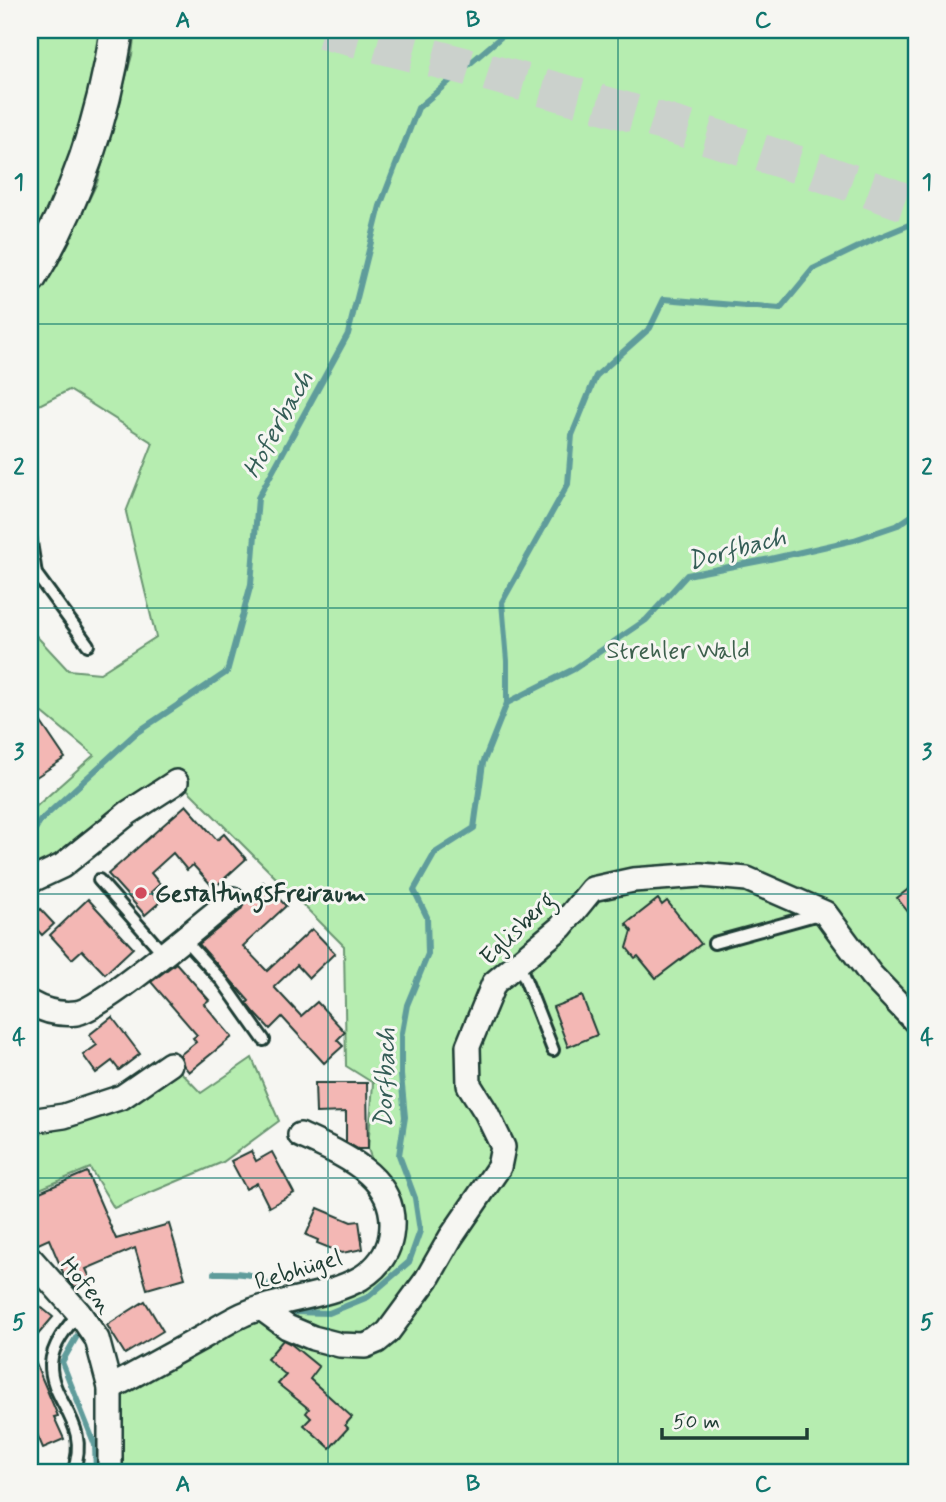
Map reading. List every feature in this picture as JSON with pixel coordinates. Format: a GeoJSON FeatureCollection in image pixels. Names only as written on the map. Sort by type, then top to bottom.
{"type":"FeatureCollection","features":[{"type":"Feature","properties":{"kind":"street"},"geometry":{"type":"LineString","coordinates":[[30,277],[72,198],[95,136],[117,30]]}},
{"type":"Feature","properties":{"kind":"street"},"geometry":{"type":"LineString","coordinates":[[30,881],[62,866],[128,813],[177,785]]}},
{"type":"Feature","properties":{"kind":"street","name":"Eglisberg"},"geometry":{"type":"LineString","coordinates":[[278,1303],[287,1326],[313,1338],[340,1345],[365,1346],[388,1332],[427,1279],[451,1237],[499,1167],[503,1147],[469,1085],[468,1046],[494,983],[561,926],[592,889],[633,880],[701,876],[747,879],[825,913],[871,975],[916,1022]]}},
{"type":"Feature","properties":{"kind":"street"},"geometry":{"type":"LineString","coordinates":[[30,1003],[46,1012],[78,1013],[104,1000],[232,899]]}},
{"type":"Feature","properties":{"kind":"street"},"geometry":{"type":"LineString","coordinates":[[30,1121],[64,1116],[122,1097],[170,1064]]}},
{"type":"Feature","properties":{"kind":"street","name":"Rebhügel"},"geometry":{"type":"LineString","coordinates":[[110,1388],[249,1312],[333,1289],[361,1278],[376,1266],[388,1249],[392,1225],[382,1187],[354,1161],[300,1135]]}},
{"type":"Feature","properties":{"kind":"street","name":"Hofen"},"geometry":{"type":"LineString","coordinates":[[30,1258],[79,1313],[97,1339],[110,1388],[110,1472]]}},
{"type":"Feature","properties":{"kind":"lane"},"geometry":{"type":"LineString","coordinates":[[30,536],[36,574],[88,645]]}},
{"type":"Feature","properties":{"kind":"lane"},"geometry":{"type":"LineString","coordinates":[[99,880],[163,953]]}},
{"type":"Feature","properties":{"kind":"lane"},"geometry":{"type":"LineString","coordinates":[[714,943],[825,913]]}},
{"type":"Feature","properties":{"kind":"lane"},"geometry":{"type":"LineString","coordinates":[[183,938],[223,982],[264,1040]]}},
{"type":"Feature","properties":{"kind":"lane"},"geometry":{"type":"LineString","coordinates":[[519,961],[553,1050]]}},
{"type":"Feature","properties":{"kind":"lane"},"geometry":{"type":"LineString","coordinates":[[73,1472],[77,1462],[78,1437],[53,1379],[51,1364],[57,1342],[79,1313]]}},
{"type":"Feature","properties":{"kind":"green space"},"geometry":{"type":"Polygon","coordinates":[[[30,30],[110,30],[92,115],[30,247],[30,30]]]}},
{"type":"Feature","properties":{"kind":"green space","name":"Strehler Wald"},"geometry":{"type":"Polygon","coordinates":[[[135,30],[916,30],[916,1472],[114,1472],[115,1395],[261,1308],[333,1289],[388,1249],[382,1187],[368,1149],[373,1083],[346,1066],[344,946],[175,777],[30,877],[30,812],[94,755],[43,713],[30,712],[30,629],[68,670],[100,673],[156,637],[126,512],[153,443],[69,390],[41,404],[30,406],[30,307],[57,266],[97,183],[132,55],[135,30]]]}},
{"type":"Feature","properties":{"kind":"green space"},"geometry":{"type":"Polygon","coordinates":[[[252,1058],[279,1121],[223,1162],[114,1208],[90,1168],[30,1193],[30,1124],[177,1068],[201,1093],[252,1058]]]}},
{"type":"Feature","properties":{"kind":"building"},"geometry":{"type":"Polygon","coordinates":[[[40,721],[65,758],[30,781],[30,728],[40,721]]]}},
{"type":"Feature","properties":{"kind":"building"},"geometry":{"type":"Polygon","coordinates":[[[186,805],[217,840],[224,834],[246,859],[214,888],[193,865],[187,870],[173,853],[151,873],[160,884],[151,892],[160,902],[145,915],[108,874],[186,805]]]}},
{"type":"Feature","properties":{"kind":"building"},"geometry":{"type":"Polygon","coordinates":[[[263,882],[286,906],[243,946],[267,971],[312,929],[335,953],[309,978],[297,965],[274,987],[301,1016],[317,1002],[345,1032],[337,1040],[343,1046],[324,1063],[282,1017],[270,1029],[199,944],[241,910],[246,898],[263,882]]]}},
{"type":"Feature","properties":{"kind":"building"},"geometry":{"type":"Polygon","coordinates":[[[916,883],[916,922],[897,898],[916,883]]]}},
{"type":"Feature","properties":{"kind":"building"},"geometry":{"type":"Polygon","coordinates":[[[88,899],[133,948],[105,974],[82,950],[72,959],[50,935],[88,899]]]}},
{"type":"Feature","properties":{"kind":"building"},"geometry":{"type":"Polygon","coordinates":[[[658,899],[662,905],[667,901],[701,944],[656,978],[638,956],[635,958],[627,948],[632,931],[626,924],[658,899]]]}},
{"type":"Feature","properties":{"kind":"building"},"geometry":{"type":"Polygon","coordinates":[[[40,909],[54,924],[42,935],[30,922],[30,918],[40,909]]]}},
{"type":"Feature","properties":{"kind":"building"},"geometry":{"type":"Polygon","coordinates":[[[176,963],[209,1000],[204,1004],[232,1037],[189,1072],[180,1055],[196,1042],[193,1038],[197,1035],[151,982],[176,963]]]}},
{"type":"Feature","properties":{"kind":"building"},"geometry":{"type":"Polygon","coordinates":[[[582,996],[597,1035],[568,1047],[553,1007],[582,996]]]}},
{"type":"Feature","properties":{"kind":"building"},"geometry":{"type":"Polygon","coordinates":[[[112,1017],[140,1054],[119,1070],[112,1061],[96,1073],[83,1055],[97,1045],[89,1035],[112,1017]]]}},
{"type":"Feature","properties":{"kind":"building"},"geometry":{"type":"Polygon","coordinates":[[[315,1083],[367,1083],[368,1149],[358,1149],[346,1142],[346,1112],[316,1113],[315,1083]]]}},
{"type":"Feature","properties":{"kind":"building"},"geometry":{"type":"Polygon","coordinates":[[[251,1151],[256,1161],[272,1152],[294,1193],[269,1207],[257,1183],[246,1189],[231,1161],[251,1151]]]}},
{"type":"Feature","properties":{"kind":"building"},"geometry":{"type":"Polygon","coordinates":[[[87,1172],[116,1239],[169,1224],[185,1278],[147,1289],[135,1248],[86,1269],[91,1280],[75,1287],[65,1277],[49,1239],[36,1245],[30,1236],[30,1196],[87,1172]]]}},
{"type":"Feature","properties":{"kind":"building"},"geometry":{"type":"Polygon","coordinates":[[[318,1208],[351,1222],[359,1221],[363,1249],[342,1253],[317,1243],[318,1240],[306,1235],[318,1208]]]}},
{"type":"Feature","properties":{"kind":"building"},"geometry":{"type":"Polygon","coordinates":[[[30,1298],[53,1317],[30,1344],[30,1298]]]}},
{"type":"Feature","properties":{"kind":"building"},"geometry":{"type":"Polygon","coordinates":[[[145,1301],[163,1331],[125,1354],[107,1325],[145,1301]]]}},
{"type":"Feature","properties":{"kind":"building"},"geometry":{"type":"Polygon","coordinates":[[[283,1340],[319,1367],[310,1379],[352,1417],[345,1425],[348,1428],[330,1448],[304,1425],[311,1418],[306,1413],[309,1409],[278,1384],[286,1375],[267,1359],[283,1340]]]}},
{"type":"Feature","properties":{"kind":"building"},"geometry":{"type":"Polygon","coordinates":[[[30,1350],[58,1416],[54,1417],[64,1439],[43,1448],[34,1427],[30,1429],[30,1350]]]}},
{"type":"Feature","properties":{"kind":"waterway","name":"Hoferbach"},"geometry":{"type":"LineString","coordinates":[[30,838],[40,821],[136,733],[227,672],[251,584],[258,498],[348,334],[380,206],[418,108],[509,30]]}},
{"type":"Feature","properties":{"kind":"waterway"},"geometry":{"type":"LineString","coordinates":[[507,703],[502,602],[568,484],[572,435],[596,376],[650,328],[664,299],[780,309],[813,269],[916,222]]}},
{"type":"Feature","properties":{"kind":"waterway","name":"Dorfbach"},"geometry":{"type":"LineString","coordinates":[[289,1306],[294,1312],[329,1313],[368,1297],[409,1262],[420,1231],[415,1198],[399,1155],[405,1117],[401,1038],[407,1005],[428,954],[427,917],[414,890],[435,853],[474,828],[483,763],[507,703],[574,669],[646,620],[687,575],[854,540],[898,525],[916,513]]}},
{"type":"Feature","properties":{"kind":"waterway","name":"Dorfbach"},"geometry":{"type":"LineString","coordinates":[[214,1273],[251,1275],[266,1283],[282,1298]]}},
{"type":"Feature","properties":{"kind":"waterway","name":"Dorfbach"},"geometry":{"type":"LineString","coordinates":[[77,1336],[62,1362],[95,1445],[96,1472]]}},
{"type":"Feature","properties":{"kind":"tunnel"},"geometry":{"type":"LineString","coordinates":[[322,30],[472,68],[696,132],[916,206]]}},
{"type":"Feature","properties":{"kind":"place","name":"GestaltungsFreiraum"},"geometry":{"type":"Point","coordinates":[141,893]}}]}
